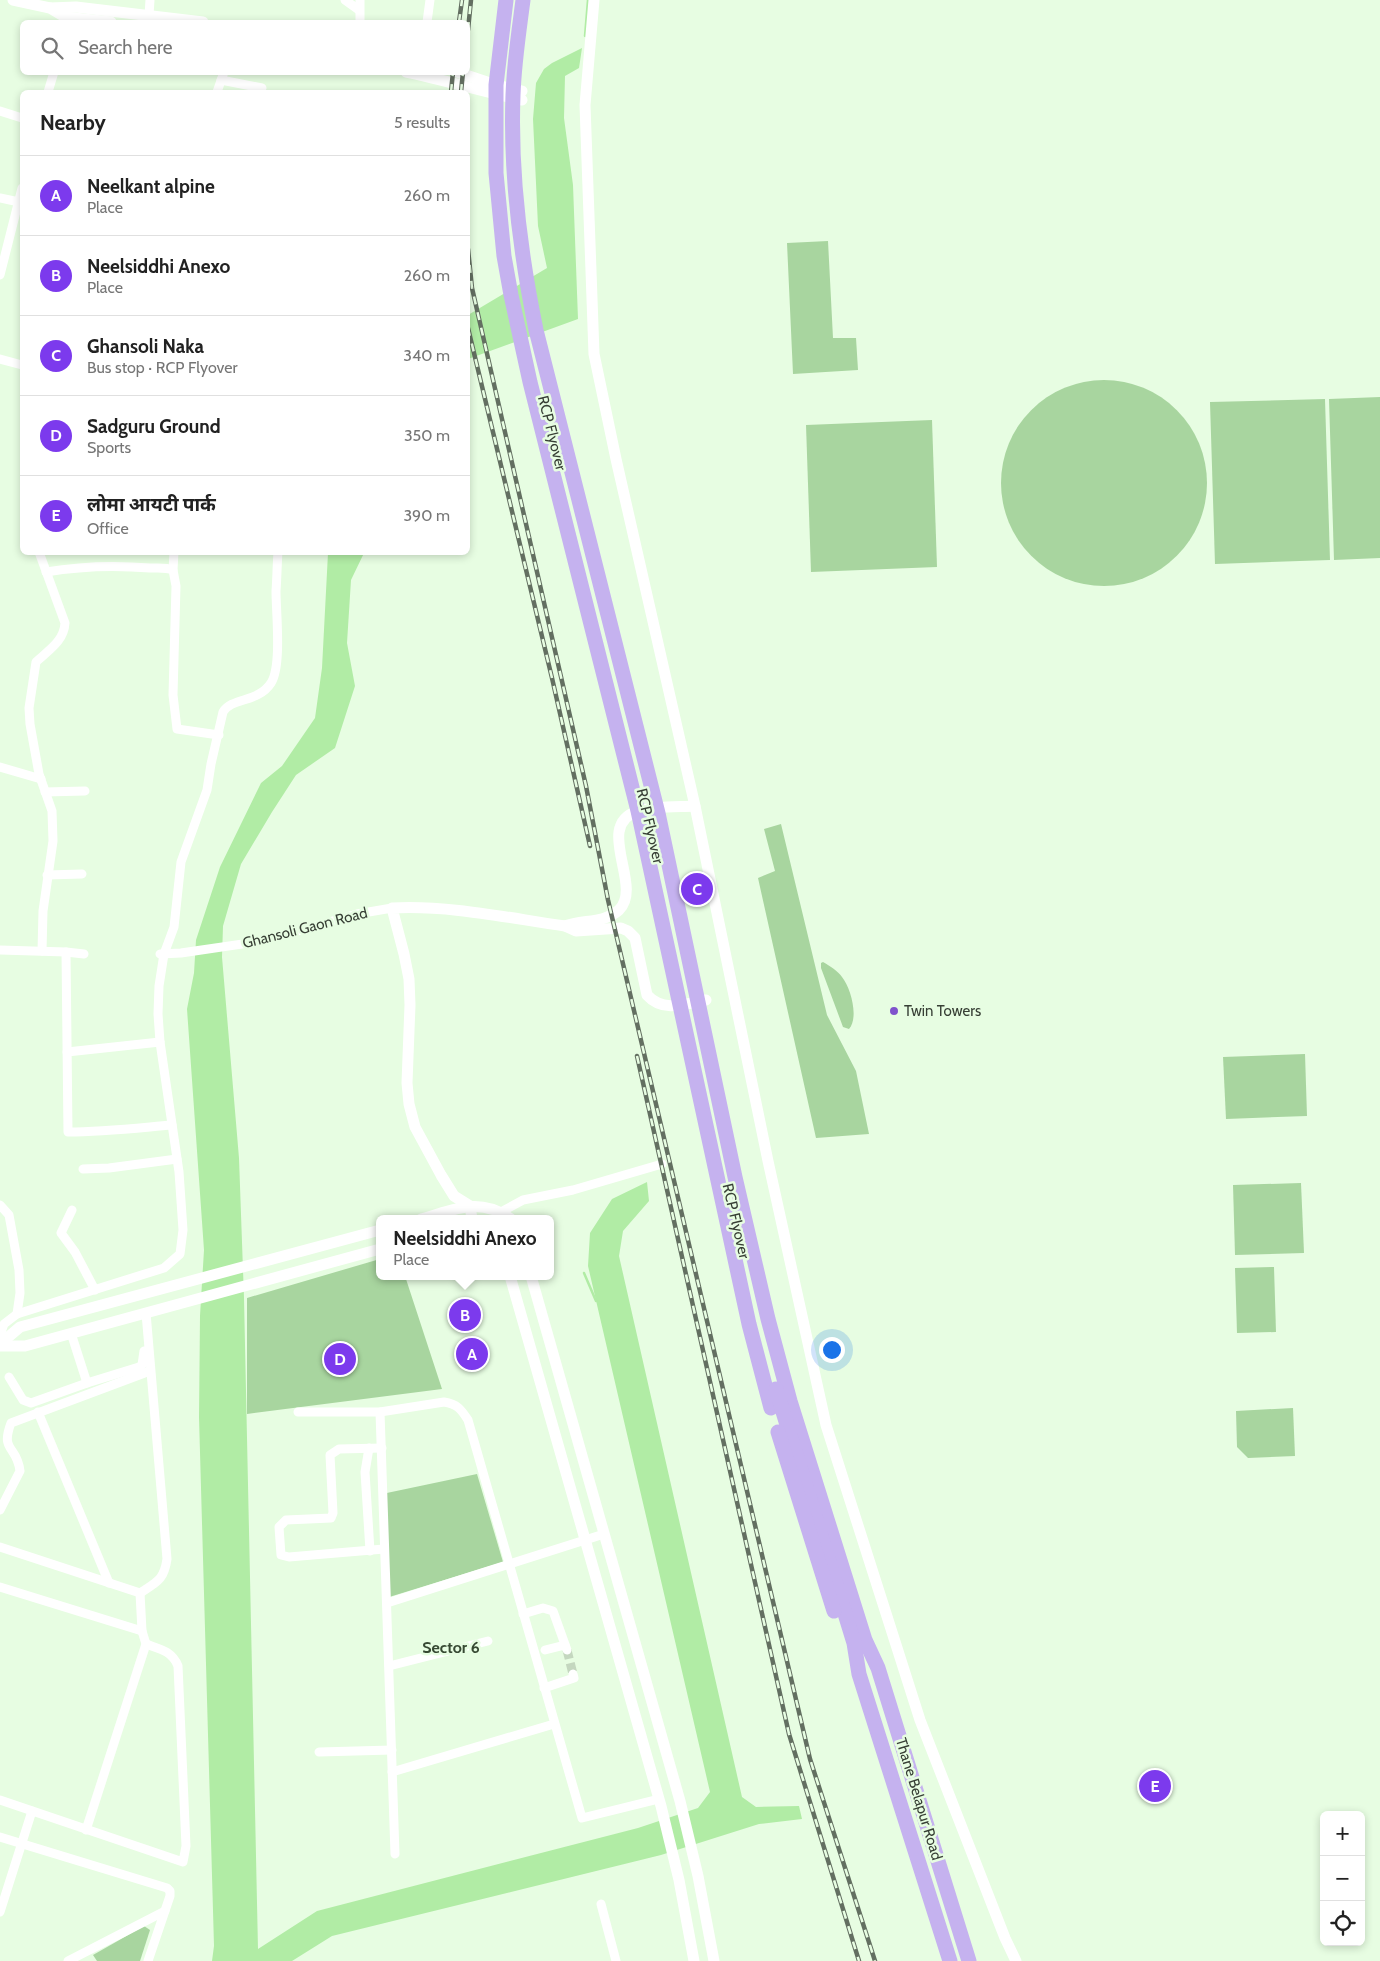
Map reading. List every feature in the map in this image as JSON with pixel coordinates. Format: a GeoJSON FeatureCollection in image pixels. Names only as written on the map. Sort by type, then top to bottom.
{"type":"FeatureCollection","features":[{"type":"Feature","properties":{"kind":"main road"},"geometry":{"type":"LineString","coordinates":[[506,0],[496,90],[496,173],[499,213],[511,295],[530,382],[638,811],[749,1324],[770,1407],[845,1646],[859,1674]]}},
{"type":"Feature","properties":{"kind":"main road","name":"RCP Flyover"},"geometry":{"type":"LineString","coordinates":[[515,0],[504,93],[505,173],[513,254],[538,380],[649,814],[759,1322],[780,1404],[860,1641]]}},
{"type":"Feature","properties":{"kind":"main road","name":"RCP Flyover"},"geometry":{"type":"LineString","coordinates":[[523,0],[513,96],[514,173],[522,253],[536,330],[658,813],[735,1177],[768,1319],[860,1641]]}},
{"type":"Feature","properties":{"kind":"main road"},"geometry":{"type":"LineString","coordinates":[[532,0],[522,96],[522,172],[530,252],[541,308],[558,385],[666,807],[749,1198],[777,1317],[874,1637],[878,1668]]}},
{"type":"Feature","properties":{"kind":"main road","name":"Thane Belapur Road"},"geometry":{"type":"LineString","coordinates":[[860,1641],[878,1668],[968,1961]]}},
{"type":"Feature","properties":{"kind":"main road","name":"Thane Belapur Road"},"geometry":{"type":"LineString","coordinates":[[860,1641],[859,1674],[950,1961]]}},
{"type":"Feature","properties":{"kind":"street"},"geometry":{"type":"LineString","coordinates":[[13,0],[103,20]]}},
{"type":"Feature","properties":{"kind":"street"},"geometry":{"type":"LineString","coordinates":[[149,15],[150,0]]}},
{"type":"Feature","properties":{"kind":"street"},"geometry":{"type":"LineString","coordinates":[[345,0],[359,10]]}},
{"type":"Feature","properties":{"kind":"street"},"geometry":{"type":"LineString","coordinates":[[360,0],[360,20]]}},
{"type":"Feature","properties":{"kind":"street"},"geometry":{"type":"LineString","coordinates":[[427,20],[430,0]]}},
{"type":"Feature","properties":{"kind":"street"},"geometry":{"type":"LineString","coordinates":[[594,0],[585,105],[594,354],[695,806],[772,1178],[826,1425],[920,1720],[1016,1961]]}},
{"type":"Feature","properties":{"kind":"street"},"geometry":{"type":"LineString","coordinates":[[70,12],[149,15],[187,20]]}},
{"type":"Feature","properties":{"kind":"street"},"geometry":{"type":"LineString","coordinates":[[49,90],[53,75]]}},
{"type":"Feature","properties":{"kind":"street"},"geometry":{"type":"LineString","coordinates":[[425,75],[522,96]]}},
{"type":"Feature","properties":{"kind":"street"},"geometry":{"type":"LineString","coordinates":[[464,75],[496,90]]}},
{"type":"Feature","properties":{"kind":"street"},"geometry":{"type":"LineString","coordinates":[[217,90],[222,76],[262,88]]}},
{"type":"Feature","properties":{"kind":"street"},"geometry":{"type":"LineString","coordinates":[[0,111],[20,117]]}},
{"type":"Feature","properties":{"kind":"street"},"geometry":{"type":"LineString","coordinates":[[0,271],[20,197]]}},
{"type":"Feature","properties":{"kind":"street"},"geometry":{"type":"LineString","coordinates":[[0,198],[19,202]]}},
{"type":"Feature","properties":{"kind":"street"},"geometry":{"type":"LineString","coordinates":[[0,359],[20,364]]}},
{"type":"Feature","properties":{"kind":"street"},"geometry":{"type":"LineString","coordinates":[[40,555],[65,623],[64,632],[58,643],[36,662],[30,716],[41,779],[52,811],[53,841],[43,911],[42,951]]}},
{"type":"Feature","properties":{"kind":"street"},"geometry":{"type":"LineString","coordinates":[[174,555],[173,570],[176,586],[173,695],[177,729],[219,735]]}},
{"type":"Feature","properties":{"kind":"street"},"geometry":{"type":"LineString","coordinates":[[0,1335],[4,1324],[17,1314],[164,1268],[180,1254],[183,1230],[177,1159],[160,1042],[158,1014],[161,954],[174,928],[181,862],[207,790],[221,718],[226,707],[260,694],[272,682],[277,660],[278,555]]}},
{"type":"Feature","properties":{"kind":"street"},"geometry":{"type":"LineString","coordinates":[[46,572],[80,566],[126,566],[173,570]]}},
{"type":"Feature","properties":{"kind":"street"},"geometry":{"type":"LineString","coordinates":[[0,767],[41,779]]}},
{"type":"Feature","properties":{"kind":"street"},"geometry":{"type":"LineString","coordinates":[[45,792],[85,791]]}},
{"type":"Feature","properties":{"kind":"street"},"geometry":{"type":"LineString","coordinates":[[565,926],[576,922],[594,922],[609,917],[623,905],[627,896],[619,831],[622,821],[638,811],[666,807],[695,806]]}},
{"type":"Feature","properties":{"kind":"street"},"geometry":{"type":"LineString","coordinates":[[47,875],[82,874]]}},
{"type":"Feature","properties":{"kind":"street"},"geometry":{"type":"LineString","coordinates":[[471,1215],[470,1206],[454,1196],[445,1182],[415,1127],[407,1083],[409,979],[392,908],[420,907],[447,909],[565,926],[576,931],[621,928],[628,930],[635,938],[647,995],[653,1002],[663,1006],[706,1000]]}},
{"type":"Feature","properties":{"kind":"street","name":"Ghansoli Gaon Road"},"geometry":{"type":"LineString","coordinates":[[161,954],[231,947],[264,941],[357,914],[392,908]]}},
{"type":"Feature","properties":{"kind":"street"},"geometry":{"type":"LineString","coordinates":[[0,950],[84,954]]}},
{"type":"Feature","properties":{"kind":"street"},"geometry":{"type":"LineString","coordinates":[[66,952],[68,1132],[100,1132],[116,1129],[172,1126]]}},
{"type":"Feature","properties":{"kind":"street"},"geometry":{"type":"LineString","coordinates":[[67,1052],[160,1042]]}},
{"type":"Feature","properties":{"kind":"street"},"geometry":{"type":"LineString","coordinates":[[83,1169],[110,1168],[177,1159]]}},
{"type":"Feature","properties":{"kind":"street"},"geometry":{"type":"LineString","coordinates":[[435,1215],[470,1206],[492,1208],[506,1215],[523,1200],[573,1190],[662,1164]]}},
{"type":"Feature","properties":{"kind":"street"},"geometry":{"type":"LineString","coordinates":[[0,1205],[9,1215],[19,1270],[20,1293],[17,1314]]}},
{"type":"Feature","properties":{"kind":"street"},"geometry":{"type":"LineString","coordinates":[[72,1210],[61,1233],[75,1252],[95,1290]]}},
{"type":"Feature","properties":{"kind":"street"},"geometry":{"type":"LineString","coordinates":[[0,1345],[20,1327],[376,1231]]}},
{"type":"Feature","properties":{"kind":"street"},"geometry":{"type":"LineString","coordinates":[[0,1345],[25,1346],[376,1250]]}},
{"type":"Feature","properties":{"kind":"street"},"geometry":{"type":"LineString","coordinates":[[511,1280],[660,1802],[679,1880],[694,1961]]}},
{"type":"Feature","properties":{"kind":"street"},"geometry":{"type":"LineString","coordinates":[[531,1280],[680,1801],[698,1876],[714,1961]]}},
{"type":"Feature","properties":{"kind":"street"},"geometry":{"type":"LineString","coordinates":[[162,1289],[166,1307]]}},
{"type":"Feature","properties":{"kind":"street"},"geometry":{"type":"LineString","coordinates":[[140,1594],[165,1573],[167,1559],[146,1313]]}},
{"type":"Feature","properties":{"kind":"street"},"geometry":{"type":"LineString","coordinates":[[71,1334],[87,1382]]}},
{"type":"Feature","properties":{"kind":"street"},"geometry":{"type":"LineString","coordinates":[[9,1377],[23,1400],[31,1403],[87,1382],[139,1367],[142,1365],[144,1357],[143,1341]]}},
{"type":"Feature","properties":{"kind":"street"},"geometry":{"type":"LineString","coordinates":[[0,1510],[20,1471],[15,1453],[7,1447],[5,1440],[11,1423],[150,1371]]}},
{"type":"Feature","properties":{"kind":"street"},"geometry":{"type":"LineString","coordinates":[[298,1412],[380,1412],[444,1402],[453,1403],[460,1408],[468,1420],[582,1818],[660,1802]]}},
{"type":"Feature","properties":{"kind":"street"},"geometry":{"type":"LineString","coordinates":[[38,1412],[109,1583]]}},
{"type":"Feature","properties":{"kind":"street"},"geometry":{"type":"LineString","coordinates":[[380,1412],[395,1854]]}},
{"type":"Feature","properties":{"kind":"street"},"geometry":{"type":"LineString","coordinates":[[369,1448],[365,1472],[370,1551]]}},
{"type":"Feature","properties":{"kind":"street"},"geometry":{"type":"LineString","coordinates":[[382,1448],[339,1449],[330,1455],[333,1513],[331,1518],[286,1520],[279,1527],[281,1555],[289,1557],[384,1549]]}},
{"type":"Feature","properties":{"kind":"street"},"geometry":{"type":"LineString","coordinates":[[387,1603],[604,1534]]}},
{"type":"Feature","properties":{"kind":"street"},"geometry":{"type":"LineString","coordinates":[[0,1547],[140,1594]]}},
{"type":"Feature","properties":{"kind":"street"},"geometry":{"type":"LineString","coordinates":[[0,1586],[142,1631]]}},
{"type":"Feature","properties":{"kind":"street"},"geometry":{"type":"LineString","coordinates":[[86,1830],[146,1644],[142,1631],[140,1594]]}},
{"type":"Feature","properties":{"kind":"street"},"geometry":{"type":"LineString","coordinates":[[523,1614],[543,1608],[550,1608],[553,1611],[566,1648],[545,1650]]}},
{"type":"Feature","properties":{"kind":"street"},"geometry":{"type":"LineString","coordinates":[[389,1666],[488,1640]]}},
{"type":"Feature","properties":{"kind":"street"},"geometry":{"type":"LineString","coordinates":[[0,1800],[182,1862],[186,1846],[178,1666],[170,1652],[146,1644]]}},
{"type":"Feature","properties":{"kind":"street"},"geometry":{"type":"LineString","coordinates":[[544,1688],[574,1678],[573,1674]]}},
{"type":"Feature","properties":{"kind":"street"},"geometry":{"type":"LineString","coordinates":[[392,1772],[554,1724]]}},
{"type":"Feature","properties":{"kind":"street"},"geometry":{"type":"LineString","coordinates":[[319,1752],[392,1750]]}},
{"type":"Feature","properties":{"kind":"street"},"geometry":{"type":"LineString","coordinates":[[0,1912],[32,1812]]}},
{"type":"Feature","properties":{"kind":"street"},"geometry":{"type":"LineString","coordinates":[[0,1837],[166,1888],[170,1891],[148,1961]]}},
{"type":"Feature","properties":{"kind":"street"},"geometry":{"type":"LineString","coordinates":[[601,1904],[616,1961]]}},
{"type":"Feature","properties":{"kind":"street"},"geometry":{"type":"LineString","coordinates":[[68,1961],[165,1911]]}},
{"type":"Feature","properties":{"kind":"shaded area"},"geometry":{"type":"Polygon","coordinates":[[[582,48],[579,68],[565,76],[564,118],[573,185],[578,319],[470,358],[470,314],[547,268],[538,226],[533,119],[536,83],[544,69],[582,48]]]}},
{"type":"Feature","properties":{"kind":"shaded area"},"geometry":{"type":"Polygon","coordinates":[[[828,241],[833,338],[856,338],[858,370],[793,374],[787,243],[828,241]]]}},
{"type":"Feature","properties":{"kind":"shaded area"},"geometry":{"type":"Polygon","coordinates":[[[1094,380],[1114,380],[1144,387],[1170,403],[1184,417],[1200,443],[1207,473],[1207,493],[1200,523],[1184,549],[1170,563],[1144,579],[1114,586],[1094,586],[1064,579],[1038,563],[1024,549],[1008,523],[1001,493],[1001,473],[1008,443],[1024,417],[1038,403],[1064,387],[1094,380]]]}},
{"type":"Feature","properties":{"kind":"shaded area"},"geometry":{"type":"Polygon","coordinates":[[[1380,397],[1380,558],[1334,560],[1329,399],[1380,397]]]}},
{"type":"Feature","properties":{"kind":"shaded area"},"geometry":{"type":"Polygon","coordinates":[[[1325,399],[1330,560],[1215,564],[1210,402],[1325,399]]]}},
{"type":"Feature","properties":{"kind":"shaded area"},"geometry":{"type":"Polygon","coordinates":[[[932,420],[937,567],[811,572],[806,425],[932,420]]]}},
{"type":"Feature","properties":{"kind":"shaded area"},"geometry":{"type":"Polygon","coordinates":[[[328,555],[363,555],[351,580],[347,643],[355,686],[335,748],[296,775],[272,812],[241,864],[223,926],[222,957],[239,1158],[244,1298],[258,1949],[317,1911],[638,1828],[698,1808],[710,1792],[588,1266],[590,1233],[612,1199],[647,1182],[649,1201],[623,1231],[619,1256],[742,1797],[756,1807],[799,1806],[802,1819],[759,1824],[661,1855],[332,1936],[292,1961],[212,1961],[214,1946],[199,1417],[200,1316],[204,1250],[187,1009],[194,973],[196,940],[220,867],[261,783],[282,766],[315,718],[322,668],[328,555]]]}},
{"type":"Feature","properties":{"kind":"shaded area"},"geometry":{"type":"Polygon","coordinates":[[[781,824],[827,1015],[856,1071],[869,1134],[816,1138],[758,878],[775,871],[764,829],[781,824]]]}},
{"type":"Feature","properties":{"kind":"shaded area"},"geometry":{"type":"Polygon","coordinates":[[[823,962],[838,973],[851,995],[854,1011],[852,1024],[849,1029],[843,1027],[821,968],[821,963],[823,962]]]}},
{"type":"Feature","properties":{"kind":"shaded area"},"geometry":{"type":"Polygon","coordinates":[[[1305,1054],[1307,1116],[1226,1119],[1223,1057],[1305,1054]]]}},
{"type":"Feature","properties":{"kind":"shaded area"},"geometry":{"type":"Polygon","coordinates":[[[1301,1183],[1304,1253],[1235,1255],[1233,1185],[1301,1183]]]}},
{"type":"Feature","properties":{"kind":"shaded area"},"geometry":{"type":"Polygon","coordinates":[[[376,1260],[376,1280],[406,1280],[442,1389],[247,1414],[247,1298],[376,1260]]]}},
{"type":"Feature","properties":{"kind":"shaded area"},"geometry":{"type":"Polygon","coordinates":[[[1274,1267],[1276,1332],[1237,1333],[1235,1268],[1274,1267]]]}},
{"type":"Feature","properties":{"kind":"shaded area"},"geometry":{"type":"Polygon","coordinates":[[[1293,1408],[1295,1456],[1248,1458],[1237,1447],[1236,1411],[1293,1408]]]}},
{"type":"Feature","properties":{"kind":"shaded area"},"geometry":{"type":"Polygon","coordinates":[[[477,1474],[503,1562],[386,1598],[382,1494],[477,1474]]]}},
{"type":"Feature","properties":{"kind":"shaded area"},"geometry":{"type":"Polygon","coordinates":[[[144,1926],[150,1930],[140,1961],[97,1961],[93,1955],[144,1926]]]}},
{"type":"Feature","properties":{"kind":"waterway"},"geometry":{"type":"LineString","coordinates":[[585,36],[588,0]]}},
{"type":"Feature","properties":{"kind":"waterway"},"geometry":{"type":"LineString","coordinates":[[584,1273],[596,1301]]}},
{"type":"Feature","properties":{"kind":"tunnel"},"geometry":{"type":"LineString","coordinates":[[567,1650],[573,1674]]}},
{"type":"Feature","properties":{"kind":"railway"},"geometry":{"type":"LineString","coordinates":[[459,20],[462,0]]}},
{"type":"Feature","properties":{"kind":"railway"},"geometry":{"type":"LineString","coordinates":[[469,20],[471,0]]}},
{"type":"Feature","properties":{"kind":"railway"},"geometry":{"type":"LineString","coordinates":[[451,90],[453,75]]}},
{"type":"Feature","properties":{"kind":"railway"},"geometry":{"type":"LineString","coordinates":[[461,90],[463,75]]}},
{"type":"Feature","properties":{"kind":"railway"},"geometry":{"type":"LineString","coordinates":[[470,268],[472,288],[586,786],[608,900],[810,1759],[875,1961]]}},
{"type":"Feature","properties":{"kind":"railway"},"geometry":{"type":"LineString","coordinates":[[470,336],[552,678],[590,846]]}},
{"type":"Feature","properties":{"kind":"railway"},"geometry":{"type":"LineString","coordinates":[[637,1056],[789,1734],[859,1961]]}},
{"type":"Feature","properties":{"kind":"place","name":"Ghansoli Naka"},"geometry":{"type":"Point","coordinates":[697,889]}},
{"type":"Feature","properties":{"kind":"place","name":"Twin Towers"},"geometry":{"type":"Point","coordinates":[894,1011]}},
{"type":"Feature","properties":{"kind":"place","name":"Neelsiddhi Anexo"},"geometry":{"type":"Point","coordinates":[465,1315]}},
{"type":"Feature","properties":{"kind":"place","name":"Neelkant alpine"},"geometry":{"type":"Point","coordinates":[472,1354]}},
{"type":"Feature","properties":{"kind":"place","name":"Sadguru Ground"},"geometry":{"type":"Point","coordinates":[340,1359]}},
{"type":"Feature","properties":{"kind":"place","name":"लोमा आयटी पार्क"},"geometry":{"type":"Point","coordinates":[1155,1786]}},
{"type":"Feature","properties":{"kind":"district","name":"Sector 6"},"geometry":{"type":"Point","coordinates":[451,1647]}}]}
